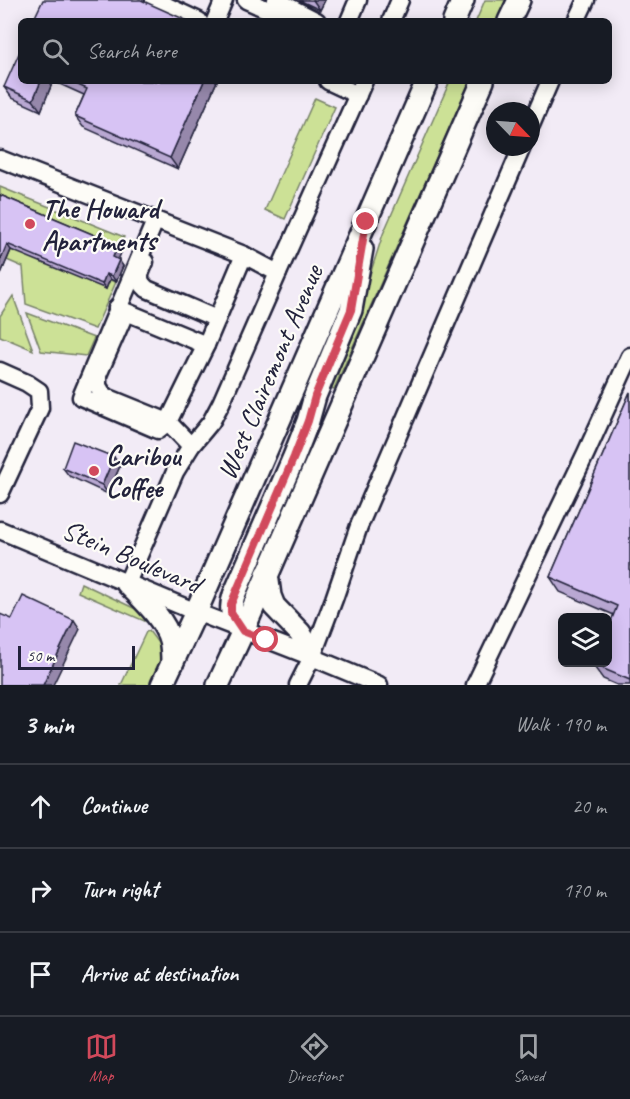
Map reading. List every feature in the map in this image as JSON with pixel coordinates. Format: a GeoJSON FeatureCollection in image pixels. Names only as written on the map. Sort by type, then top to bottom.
{"type":"FeatureCollection","features":[{"type":"Feature","properties":{"kind":"main road"},"geometry":{"type":"LineString","coordinates":[[455,18],[463,0]]}},
{"type":"Feature","properties":{"kind":"main road"},"geometry":{"type":"LineString","coordinates":[[510,18],[519,0]]}},
{"type":"Feature","properties":{"kind":"main road","name":"West Clairemont Avenue"},"geometry":{"type":"LineString","coordinates":[[162,685],[196,612],[426,84]]}},
{"type":"Feature","properties":{"kind":"main road"},"geometry":{"type":"LineString","coordinates":[[218,685],[482,84]]}},
{"type":"Feature","properties":{"kind":"main road"},"geometry":{"type":"LineString","coordinates":[[243,631],[231,613],[231,604],[294,457],[315,396],[351,310],[366,222]]}},
{"type":"Feature","properties":{"kind":"main road"},"geometry":{"type":"LineString","coordinates":[[267,574],[274,606],[300,633],[312,657]]}},
{"type":"Feature","properties":{"kind":"main road"},"geometry":{"type":"LineString","coordinates":[[126,583],[151,609],[167,632],[172,648],[172,665]]}},
{"type":"Feature","properties":{"kind":"street"},"geometry":{"type":"LineString","coordinates":[[154,0],[193,18]]}},
{"type":"Feature","properties":{"kind":"street"},"geometry":{"type":"LineString","coordinates":[[216,18],[224,0]]}},
{"type":"Feature","properties":{"kind":"street"},"geometry":{"type":"LineString","coordinates":[[276,0],[311,18]]}},
{"type":"Feature","properties":{"kind":"street"},"geometry":{"type":"LineString","coordinates":[[350,18],[358,0]]}},
{"type":"Feature","properties":{"kind":"street"},"geometry":{"type":"LineString","coordinates":[[392,18],[400,0]]}},
{"type":"Feature","properties":{"kind":"street"},"geometry":{"type":"LineString","coordinates":[[577,18],[585,0]]}},
{"type":"Feature","properties":{"kind":"street"},"geometry":{"type":"LineString","coordinates":[[253,1],[287,18]]}},
{"type":"Feature","properties":{"kind":"street"},"geometry":{"type":"LineString","coordinates":[[126,583],[175,472],[222,403],[361,88],[342,84]]}},
{"type":"Feature","properties":{"kind":"street"},"geometry":{"type":"LineString","coordinates":[[540,104],[549,84]]}},
{"type":"Feature","properties":{"kind":"street"},"geometry":{"type":"LineString","coordinates":[[298,685],[312,657],[359,525],[518,156]]}},
{"type":"Feature","properties":{"kind":"street"},"geometry":{"type":"LineString","coordinates":[[0,159],[153,226],[244,255],[278,273]]}},
{"type":"Feature","properties":{"kind":"street"},"geometry":{"type":"LineString","coordinates":[[153,226],[81,397],[158,430],[168,422],[206,345],[244,255]]}},
{"type":"Feature","properties":{"kind":"street"},"geometry":{"type":"LineString","coordinates":[[153,226],[153,246],[140,277],[141,284],[147,289],[217,319]]}},
{"type":"Feature","properties":{"kind":"street"},"geometry":{"type":"LineString","coordinates":[[117,308],[206,345]]}},
{"type":"Feature","properties":{"kind":"street"},"geometry":{"type":"LineString","coordinates":[[475,685],[630,356]]}},
{"type":"Feature","properties":{"kind":"street"},"geometry":{"type":"LineString","coordinates":[[0,371],[27,382],[39,391],[40,408],[0,495]]}},
{"type":"Feature","properties":{"kind":"street"},"geometry":{"type":"LineString","coordinates":[[168,422],[191,446]]}},
{"type":"Feature","properties":{"kind":"street","name":"Stein Boulevard"},"geometry":{"type":"LineString","coordinates":[[0,530],[379,685]]}},
{"type":"Feature","properties":{"kind":"green space"},"geometry":{"type":"Polygon","coordinates":[[[485,0],[506,0],[497,18],[477,18],[485,0]]]}},
{"type":"Feature","properties":{"kind":"green space"},"geometry":{"type":"Polygon","coordinates":[[[449,84],[469,84],[334,389],[326,386],[357,315],[383,234],[449,84]]]}},
{"type":"Feature","properties":{"kind":"green space"},"geometry":{"type":"Polygon","coordinates":[[[315,98],[335,107],[285,219],[265,210],[315,98]]]}},
{"type":"Feature","properties":{"kind":"green space"},"geometry":{"type":"Polygon","coordinates":[[[0,187],[124,237],[119,249],[0,199],[0,187]]]}},
{"type":"Feature","properties":{"kind":"green space"},"geometry":{"type":"Polygon","coordinates":[[[11,250],[116,282],[95,329],[26,304],[23,267],[7,260],[11,250]]]}},
{"type":"Feature","properties":{"kind":"green space"},"geometry":{"type":"Polygon","coordinates":[[[13,296],[33,350],[0,336],[0,316],[13,296]]]}},
{"type":"Feature","properties":{"kind":"green space"},"geometry":{"type":"Polygon","coordinates":[[[27,313],[94,338],[86,356],[41,351],[27,313]]]}},
{"type":"Feature","properties":{"kind":"green space"},"geometry":{"type":"Polygon","coordinates":[[[81,583],[142,612],[154,621],[158,637],[147,622],[78,592],[81,583]]]}},
{"type":"Feature","properties":{"kind":"green space"},"geometry":{"type":"Polygon","coordinates":[[[149,631],[160,648],[164,649],[153,685],[121,685],[146,632],[149,631]]]}},
{"type":"Feature","properties":{"kind":"building"},"geometry":{"type":"Polygon","coordinates":[[[43,0],[141,0],[181,18],[34,18],[43,0]]]}},
{"type":"Feature","properties":{"kind":"building"},"geometry":{"type":"Polygon","coordinates":[[[18,56],[18,84],[40,84],[33,100],[4,87],[18,56]]]}},
{"type":"Feature","properties":{"kind":"building"},"geometry":{"type":"Polygon","coordinates":[[[76,84],[203,84],[170,158],[75,116],[87,89],[76,84]]]}},
{"type":"Feature","properties":{"kind":"building","name":"The Howard Apartments"},"geometry":{"type":"Polygon","coordinates":[[[0,195],[118,245],[113,257],[119,260],[112,276],[106,274],[102,284],[7,244],[0,261],[0,195]]]}},
{"type":"Feature","properties":{"kind":"building"},"geometry":{"type":"Polygon","coordinates":[[[630,392],[630,680],[599,667],[612,667],[612,619],[617,606],[550,577],[630,392]]]}},
{"type":"Feature","properties":{"kind":"building","name":"Caribou Coffee"},"geometry":{"type":"Polygon","coordinates":[[[73,441],[114,457],[102,485],[63,468],[73,441]]]}},
{"type":"Feature","properties":{"kind":"building"},"geometry":{"type":"Polygon","coordinates":[[[23,596],[74,620],[43,685],[0,685],[0,614],[12,619],[23,596]]]}},
{"type":"Feature","properties":{"kind":"place","name":"The Howard Apartments"},"geometry":{"type":"Point","coordinates":[30,224]}},
{"type":"Feature","properties":{"kind":"place","name":"Caribou Coffee"},"geometry":{"type":"Point","coordinates":[94,471]}},
{"type":"Feature","properties":{"kind":"route"},"geometry":{"type":"LineString","coordinates":[[266,640],[243,631],[231,613],[231,604],[294,457],[315,396],[351,310],[366,222]]}}]}
